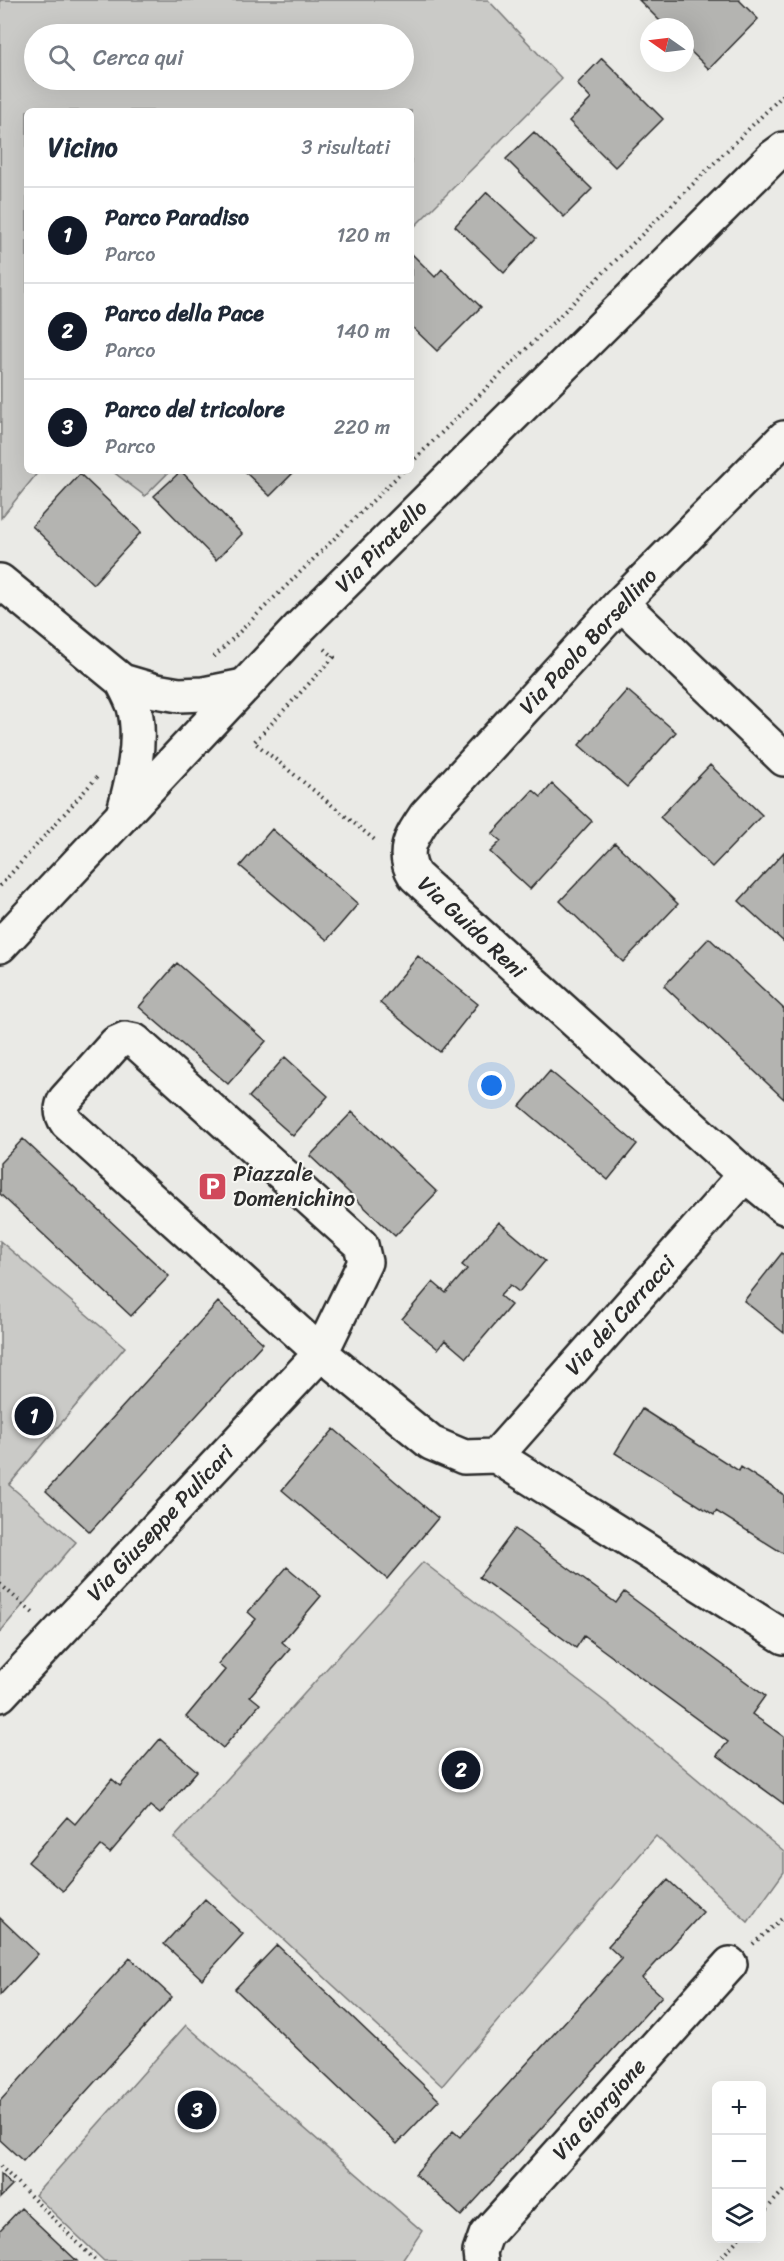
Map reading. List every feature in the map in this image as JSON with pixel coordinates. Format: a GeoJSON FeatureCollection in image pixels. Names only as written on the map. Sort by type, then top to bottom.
{"type":"FeatureCollection","features":[{"type":"Feature","properties":{"kind":"street","name":"Via Piratello"},"geometry":{"type":"LineString","coordinates":[[0,946],[299,628],[780,149]]}},
{"type":"Feature","properties":{"kind":"street","name":"Via Paolo Borsellino"},"geometry":{"type":"LineString","coordinates":[[406,855],[415,832],[426,815],[621,603],[784,438]]}},
{"type":"Feature","properties":{"kind":"street"},"geometry":{"type":"LineString","coordinates":[[0,581],[122,681],[179,695],[204,694],[244,687]]}},
{"type":"Feature","properties":{"kind":"street"},"geometry":{"type":"LineString","coordinates":[[621,603],[784,759]]}},
{"type":"Feature","properties":{"kind":"street"},"geometry":{"type":"LineString","coordinates":[[122,681],[134,707],[137,736],[130,787],[123,815]]}},
{"type":"Feature","properties":{"kind":"street","name":"Via Guido Reni"},"geometry":{"type":"LineString","coordinates":[[406,855],[415,876],[745,1175],[784,1207]]}},
{"type":"Feature","properties":{"kind":"street"},"geometry":{"type":"LineString","coordinates":[[321,1353],[365,1262],[362,1245],[135,1041],[120,1040],[65,1100],[62,1110],[64,1119],[321,1353],[431,1443],[464,1457],[496,1455],[784,1637]]}},
{"type":"Feature","properties":{"kind":"street","name":"Via dei Carracci"},"geometry":{"type":"LineString","coordinates":[[496,1455],[745,1175]]}},
{"type":"Feature","properties":{"kind":"street","name":"Via Giuseppe Pulicari"},"geometry":{"type":"LineString","coordinates":[[0,1695],[321,1353]]}},
{"type":"Feature","properties":{"kind":"street","name":"Via Giorgione"},"geometry":{"type":"LineString","coordinates":[[481,2261],[480,2252],[486,2235],[730,1964]]}},
{"type":"Feature","properties":{"kind":"path"},"geometry":{"type":"LineString","coordinates":[[414,460],[784,94]]}},
{"type":"Feature","properties":{"kind":"path","name":"Via Guido Reni"},"geometry":{"type":"LineString","coordinates":[[270,603],[334,657],[254,742],[383,848],[406,855]]}},
{"type":"Feature","properties":{"kind":"path"},"geometry":{"type":"LineString","coordinates":[[0,1584],[57,1633]]}},
{"type":"Feature","properties":{"kind":"path"},"geometry":{"type":"LineString","coordinates":[[730,1964],[784,1917]]}},
{"type":"Feature","properties":{"kind":"path"},"geometry":{"type":"LineString","coordinates":[[0,2166],[96,2261]]}},
{"type":"Feature","properties":{"kind":"path"},"geometry":{"type":"LineString","coordinates":[[766,2210],[784,2190]]}},
{"type":"Feature","properties":{"kind":"path"},"geometry":{"type":"LineString","coordinates":[[718,2261],[734,2243]]}},
{"type":"Feature","properties":{"kind":"shaded area"},"geometry":{"type":"Polygon","coordinates":[[[0,0],[488,0],[562,79],[414,227],[414,108],[24,108],[24,474],[37,474],[1,518],[0,0]]]}},
{"type":"Feature","properties":{"kind":"shaded area"},"geometry":{"type":"Polygon","coordinates":[[[116,474],[167,474],[145,496],[116,474]]]}},
{"type":"Feature","properties":{"kind":"shaded area"},"geometry":{"type":"Polygon","coordinates":[[[0,1241],[125,1347],[9,1485],[76,1542],[0,1632],[0,1241]]]}},
{"type":"Feature","properties":{"kind":"shaded area"},"geometry":{"type":"Polygon","coordinates":[[[423,1562],[608,1704],[784,1852],[784,1872],[748,1922],[656,1836],[442,2086],[174,1838],[423,1562]]]}},
{"type":"Feature","properties":{"kind":"shaded area"},"geometry":{"type":"Polygon","coordinates":[[[186,2025],[422,2231],[402,2261],[104,2261],[35,2195],[186,2025]]]}},
{"type":"Feature","properties":{"kind":"building"},"geometry":{"type":"Polygon","coordinates":[[[639,0],[739,0],[758,19],[709,69],[694,55],[694,18],[657,18],[639,0]]]}},
{"type":"Feature","properties":{"kind":"building"},"geometry":{"type":"Polygon","coordinates":[[[602,58],[663,119],[615,167],[569,121],[591,99],[577,84],[602,58]]]}},
{"type":"Feature","properties":{"kind":"building"},"geometry":{"type":"Polygon","coordinates":[[[534,132],[592,189],[564,217],[506,159],[534,132]]]}},
{"type":"Feature","properties":{"kind":"building"},"geometry":{"type":"Polygon","coordinates":[[[487,192],[536,238],[504,273],[455,226],[487,192]]]}},
{"type":"Feature","properties":{"kind":"building"},"geometry":{"type":"Polygon","coordinates":[[[414,256],[435,277],[442,269],[481,307],[437,351],[414,329],[414,256]]]}},
{"type":"Feature","properties":{"kind":"building"},"geometry":{"type":"Polygon","coordinates":[[[80,474],[141,532],[93,584],[32,526],[80,474]]]}},
{"type":"Feature","properties":{"kind":"building"},"geometry":{"type":"Polygon","coordinates":[[[178,474],[184,474],[242,534],[216,560],[154,496],[178,474]]]}},
{"type":"Feature","properties":{"kind":"building"},"geometry":{"type":"Polygon","coordinates":[[[247,474],[292,474],[270,496],[247,474]]]}},
{"type":"Feature","properties":{"kind":"building"},"geometry":{"type":"Polygon","coordinates":[[[627,690],[676,732],[627,787],[579,745],[627,690]]]}},
{"type":"Feature","properties":{"kind":"building"},"geometry":{"type":"Polygon","coordinates":[[[710,765],[762,815],[712,867],[660,817],[710,765]]]}},
{"type":"Feature","properties":{"kind":"building"},"geometry":{"type":"Polygon","coordinates":[[[552,784],[592,821],[530,889],[490,852],[501,841],[492,834],[533,790],[541,797],[552,784]]]}},
{"type":"Feature","properties":{"kind":"building"},"geometry":{"type":"Polygon","coordinates":[[[272,829],[358,904],[327,940],[240,866],[272,829]]]}},
{"type":"Feature","properties":{"kind":"building"},"geometry":{"type":"Polygon","coordinates":[[[615,843],[678,904],[623,962],[560,901],[615,843]]]}},
{"type":"Feature","properties":{"kind":"building"},"geometry":{"type":"Polygon","coordinates":[[[784,852],[784,942],[739,901],[784,852]]]}},
{"type":"Feature","properties":{"kind":"building"},"geometry":{"type":"Polygon","coordinates":[[[709,938],[784,1009],[784,1099],[664,986],[709,938]]]}},
{"type":"Feature","properties":{"kind":"building"},"geometry":{"type":"Polygon","coordinates":[[[418,956],[478,1004],[440,1052],[380,1003],[418,956]]]}},
{"type":"Feature","properties":{"kind":"building"},"geometry":{"type":"Polygon","coordinates":[[[177,963],[266,1041],[228,1084],[139,1007],[177,963]]]}},
{"type":"Feature","properties":{"kind":"building"},"geometry":{"type":"Polygon","coordinates":[[[285,1057],[328,1096],[293,1136],[249,1097],[285,1057]]]}},
{"type":"Feature","properties":{"kind":"building"},"geometry":{"type":"Polygon","coordinates":[[[550,1071],[637,1144],[608,1180],[520,1106],[550,1071]]]}},
{"type":"Feature","properties":{"kind":"building"},"geometry":{"type":"Polygon","coordinates":[[[352,1112],[437,1192],[395,1236],[310,1156],[352,1112]]]}},
{"type":"Feature","properties":{"kind":"building"},"geometry":{"type":"Polygon","coordinates":[[[23,1139],[169,1276],[131,1316],[0,1194],[0,1163],[23,1139]]]}},
{"type":"Feature","properties":{"kind":"building"},"geometry":{"type":"Polygon","coordinates":[[[499,1222],[545,1261],[519,1292],[510,1285],[500,1296],[511,1305],[466,1358],[445,1340],[438,1349],[402,1319],[433,1282],[446,1293],[467,1269],[462,1265],[499,1222]]]}},
{"type":"Feature","properties":{"kind":"building"},"geometry":{"type":"Polygon","coordinates":[[[782,1253],[784,1255],[784,1333],[744,1301],[782,1253]]]}},
{"type":"Feature","properties":{"kind":"building"},"geometry":{"type":"Polygon","coordinates":[[[218,1302],[263,1343],[90,1532],[46,1491],[218,1302]]]}},
{"type":"Feature","properties":{"kind":"building"},"geometry":{"type":"Polygon","coordinates":[[[642,1409],[739,1471],[741,1467],[784,1495],[784,1554],[716,1511],[714,1515],[615,1453],[642,1409]]]}},
{"type":"Feature","properties":{"kind":"building"},"geometry":{"type":"Polygon","coordinates":[[[334,1429],[438,1518],[387,1579],[282,1490],[334,1429]]]}},
{"type":"Feature","properties":{"kind":"building"},"geometry":{"type":"Polygon","coordinates":[[[515,1529],[616,1603],[624,1592],[765,1696],[752,1714],[784,1737],[784,1804],[717,1755],[728,1742],[584,1636],[576,1648],[479,1577],[515,1529]]]}},
{"type":"Feature","properties":{"kind":"building"},"geometry":{"type":"Polygon","coordinates":[[[287,1567],[321,1596],[282,1642],[290,1649],[250,1696],[260,1704],[223,1748],[186,1717],[225,1670],[218,1664],[256,1619],[248,1612],[287,1567]]]}},
{"type":"Feature","properties":{"kind":"building"},"geometry":{"type":"Polygon","coordinates":[[[160,1739],[197,1771],[160,1814],[150,1806],[110,1853],[101,1846],[63,1891],[28,1862],[67,1817],[75,1824],[112,1779],[120,1786],[160,1739]]]}},
{"type":"Feature","properties":{"kind":"building"},"geometry":{"type":"Polygon","coordinates":[[[668,1880],[703,1912],[642,1978],[662,1996],[461,2216],[415,2174],[453,2131],[460,2137],[622,1959],[608,1946],[668,1880]]]}},
{"type":"Feature","properties":{"kind":"building"},"geometry":{"type":"Polygon","coordinates":[[[205,1899],[243,1934],[202,1979],[164,1944],[205,1899]]]}},
{"type":"Feature","properties":{"kind":"building"},"geometry":{"type":"Polygon","coordinates":[[[0,1918],[38,1954],[0,1995],[0,1918]]]}},
{"type":"Feature","properties":{"kind":"building"},"geometry":{"type":"Polygon","coordinates":[[[277,1945],[439,2100],[397,2144],[235,1989],[277,1945]]]}},
{"type":"Feature","properties":{"kind":"building"},"geometry":{"type":"Polygon","coordinates":[[[130,1958],[172,1997],[23,2161],[0,2140],[0,2101],[130,1958]]]}},
{"type":"Feature","properties":{"kind":"building"},"geometry":{"type":"Polygon","coordinates":[[[0,2174],[12,2186],[0,2198],[0,2174]]]}},
{"type":"Feature","properties":{"kind":"building"},"geometry":{"type":"Polygon","coordinates":[[[21,2208],[77,2261],[4,2261],[0,2257],[0,2230],[21,2208]]]}},
{"type":"Feature","properties":{"kind":"place","name":"Piazzale Domenichino"},"geometry":{"type":"Point","coordinates":[212,1186]}},
{"type":"Feature","properties":{"kind":"place","name":"Parco Paradiso"},"geometry":{"type":"Point","coordinates":[34,1416]}},
{"type":"Feature","properties":{"kind":"place","name":"Parco della Pace"},"geometry":{"type":"Point","coordinates":[461,1770]}},
{"type":"Feature","properties":{"kind":"place","name":"Parco del tricolore"},"geometry":{"type":"Point","coordinates":[197,2110]}}]}
